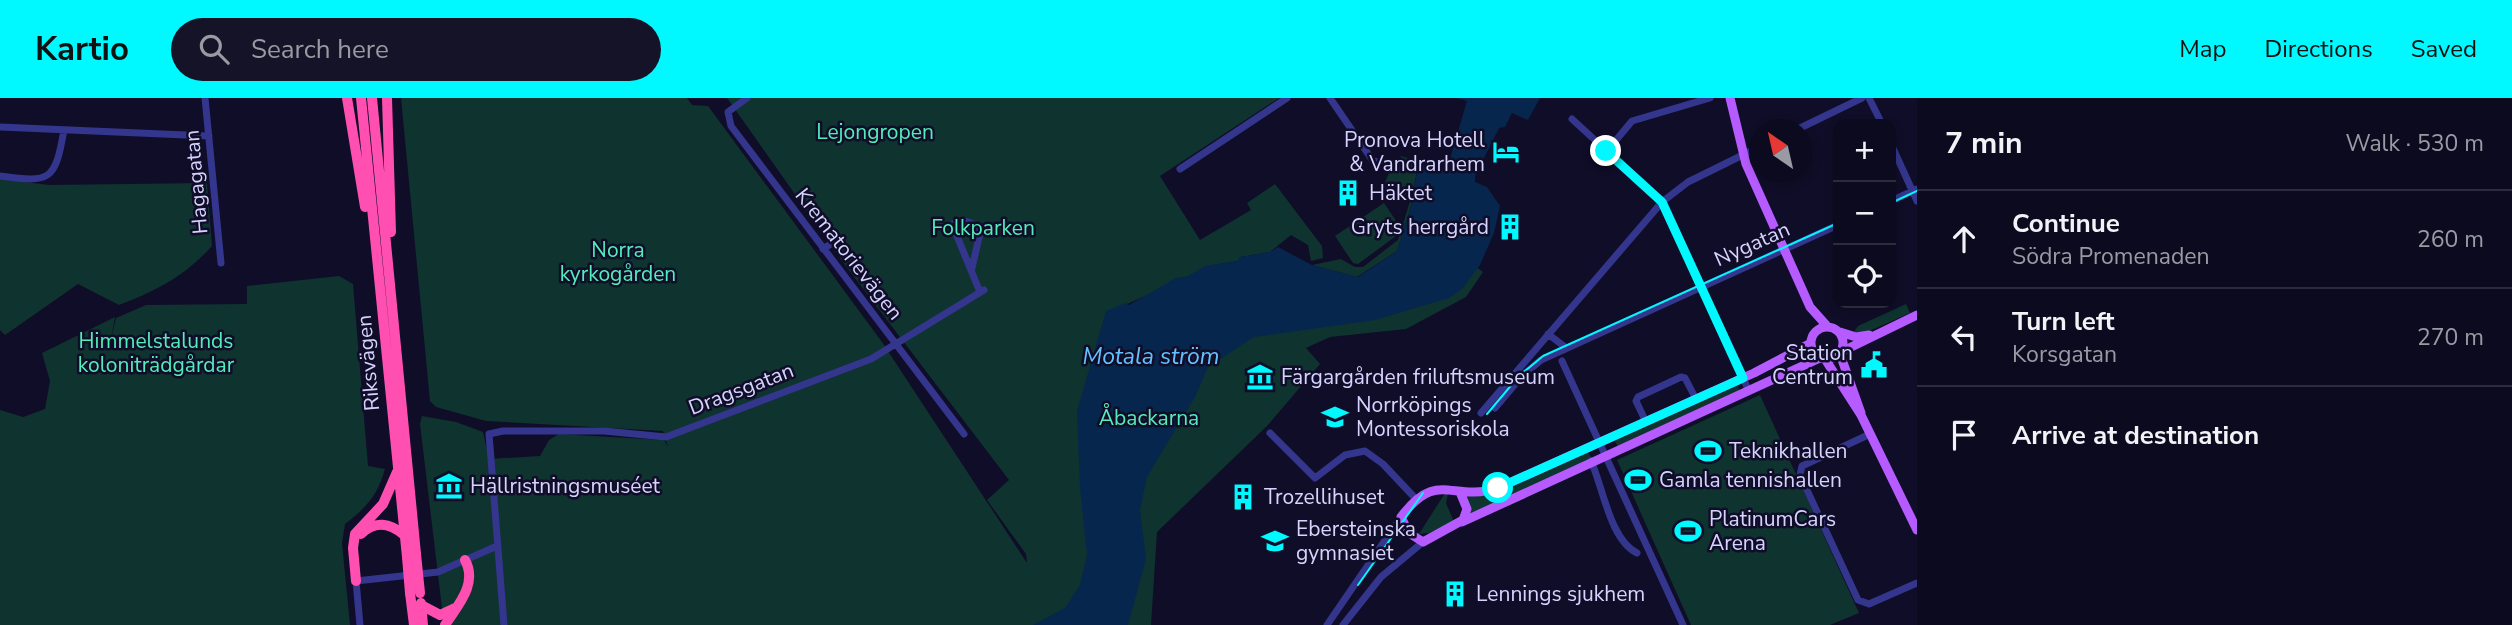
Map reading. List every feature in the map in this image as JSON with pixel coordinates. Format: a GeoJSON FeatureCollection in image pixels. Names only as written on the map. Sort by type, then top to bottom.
{"type":"FeatureCollection","features":[{"type":"Feature","properties":{"kind":"highway"},"geometry":{"type":"LineString","coordinates":[[347,98],[382,306]]}},
{"type":"Feature","properties":{"kind":"highway","name":"Riksvägen"},"geometry":{"type":"LineString","coordinates":[[361,98],[404,535],[411,555]]}},
{"type":"Feature","properties":{"kind":"highway","name":"Riksvägen"},"geometry":{"type":"LineString","coordinates":[[372,98],[415,593],[414,625]]}},
{"type":"Feature","properties":{"kind":"highway"},"geometry":{"type":"LineString","coordinates":[[387,98],[390,284]]}},
{"type":"Feature","properties":{"kind":"highway"},"geometry":{"type":"LineString","coordinates":[[356,581],[353,548],[358,528],[383,504],[398,469]]}},
{"type":"Feature","properties":{"kind":"highway"},"geometry":{"type":"LineString","coordinates":[[353,548],[360,535],[371,526],[391,526],[404,535]]}},
{"type":"Feature","properties":{"kind":"highway"},"geometry":{"type":"LineString","coordinates":[[445,625],[471,577],[466,559]]}},
{"type":"Feature","properties":{"kind":"highway","name":"Riksvägen"},"geometry":{"type":"LineString","coordinates":[[415,593],[421,605],[423,625]]}},
{"type":"Feature","properties":{"kind":"highway"},"geometry":{"type":"LineString","coordinates":[[421,605],[440,615],[457,606]]}},
{"type":"Feature","properties":{"kind":"main road"},"geometry":{"type":"LineString","coordinates":[[1730,98],[1744,154],[1810,307],[1816,331],[1811,343],[1813,351],[1823,359],[1861,415],[1917,530]]}},
{"type":"Feature","properties":{"kind":"main road"},"geometry":{"type":"LineString","coordinates":[[1810,307],[1827,327],[1840,332],[1856,337],[1881,332]]}},
{"type":"Feature","properties":{"kind":"main road"},"geometry":{"type":"LineString","coordinates":[[1811,343],[1696,400],[1498,488],[1460,492],[1439,489],[1415,498],[1401,517],[1409,533],[1423,542],[1591,461],[1748,389],[1841,353],[1917,315]]}},
{"type":"Feature","properties":{"kind":"main road"},"geometry":{"type":"LineString","coordinates":[[1816,331],[1827,327]]}},
{"type":"Feature","properties":{"kind":"main road"},"geometry":{"type":"LineString","coordinates":[[1840,332],[1844,341],[1841,353],[1860,404],[1861,415]]}},
{"type":"Feature","properties":{"kind":"main road"},"geometry":{"type":"LineString","coordinates":[[1458,525],[1465,517],[1466,509],[1460,492]]}},
{"type":"Feature","properties":{"kind":"street","name":"Hagagatan"},"geometry":{"type":"LineString","coordinates":[[205,98],[221,263]]}},
{"type":"Feature","properties":{"kind":"street","name":"Krematorievägen"},"geometry":{"type":"LineString","coordinates":[[747,98],[728,113],[731,126],[964,434]]}},
{"type":"Feature","properties":{"kind":"street"},"geometry":{"type":"LineString","coordinates":[[1180,169],[1287,98]]}},
{"type":"Feature","properties":{"kind":"street"},"geometry":{"type":"LineString","coordinates":[[1330,98],[1373,160],[1389,164]]}},
{"type":"Feature","properties":{"kind":"street"},"geometry":{"type":"LineString","coordinates":[[1606,151],[1632,121],[1710,98]]}},
{"type":"Feature","properties":{"kind":"street"},"geometry":{"type":"LineString","coordinates":[[1812,122],[1862,98]]}},
{"type":"Feature","properties":{"kind":"street"},"geometry":{"type":"LineString","coordinates":[[1870,98],[1880,119]]}},
{"type":"Feature","properties":{"kind":"street"},"geometry":{"type":"LineString","coordinates":[[1572,119],[1662,202],[1748,389]]}},
{"type":"Feature","properties":{"kind":"street"},"geometry":{"type":"LineString","coordinates":[[0,127],[209,136]]}},
{"type":"Feature","properties":{"kind":"street"},"geometry":{"type":"LineString","coordinates":[[0,176],[33,181],[48,177],[57,166],[64,130]]}},
{"type":"Feature","properties":{"kind":"street"},"geometry":{"type":"LineString","coordinates":[[1481,413],[1662,202],[1688,182],[1749,152]]}},
{"type":"Feature","properties":{"kind":"street"},"geometry":{"type":"LineString","coordinates":[[1896,154],[1915,190],[1917,201]]}},
{"type":"Feature","properties":{"kind":"street"},"geometry":{"type":"LineString","coordinates":[[1896,199],[1915,190]]}},
{"type":"Feature","properties":{"kind":"street"},"geometry":{"type":"LineString","coordinates":[[962,220],[971,223],[980,233],[972,268],[954,229],[953,224],[962,220]]}},
{"type":"Feature","properties":{"kind":"street","name":"Nygatan"},"geometry":{"type":"LineString","coordinates":[[1495,408],[1531,368],[1566,347],[1833,227]]}},
{"type":"Feature","properties":{"kind":"street"},"geometry":{"type":"LineString","coordinates":[[823,249],[832,243]]}},
{"type":"Feature","properties":{"kind":"street","name":"Dragsgatan"},"geometry":{"type":"LineString","coordinates":[[497,547],[489,434],[503,431],[604,431],[666,437],[871,359],[982,291],[972,268]]}},
{"type":"Feature","properties":{"kind":"street"},"geometry":{"type":"LineString","coordinates":[[1548,334],[1566,347]]}},
{"type":"Feature","properties":{"kind":"street"},"geometry":{"type":"LineString","coordinates":[[1562,361],[1683,625]]}},
{"type":"Feature","properties":{"kind":"street"},"geometry":{"type":"LineString","coordinates":[[1646,422],[1636,401],[1638,397],[1681,377],[1687,381],[1696,400]]}},
{"type":"Feature","properties":{"kind":"street"},"geometry":{"type":"LineString","coordinates":[[1270,433],[1315,478],[1345,455],[1365,451],[1383,464],[1415,498]]}},
{"type":"Feature","properties":{"kind":"street"},"geometry":{"type":"LineString","coordinates":[[1870,434],[1802,466],[1800,475],[1858,600],[1869,604],[1917,583]]}},
{"type":"Feature","properties":{"kind":"street"},"geometry":{"type":"LineString","coordinates":[[1591,461],[1612,520],[1627,548],[1637,553]]}},
{"type":"Feature","properties":{"kind":"street"},"geometry":{"type":"LineString","coordinates":[[1327,625],[1401,517]]}},
{"type":"Feature","properties":{"kind":"street"},"geometry":{"type":"LineString","coordinates":[[1343,625],[1377,581],[1423,542]]}},
{"type":"Feature","properties":{"kind":"street"},"geometry":{"type":"LineString","coordinates":[[360,625],[356,581],[429,574],[497,547],[504,625]]}},
{"type":"Feature","properties":{"kind":"green space"},"geometry":{"type":"Polygon","coordinates":[[[401,98],[687,98],[692,105],[708,106],[882,342],[1027,563],[1026,554],[987,500],[1009,480],[845,265],[727,98],[1279,98],[1160,176],[1200,240],[1251,210],[1247,203],[1275,184],[1322,246],[1323,258],[1311,261],[1308,245],[1291,235],[1270,252],[1241,257],[1238,261],[1213,265],[1182,279],[1176,278],[1167,286],[1123,306],[1472,264],[1483,272],[1466,297],[1406,329],[1330,337],[1306,348],[1320,364],[1267,426],[1157,532],[1151,625],[444,625],[420,424],[422,416],[456,422],[483,432],[489,459],[540,456],[549,440],[559,434],[664,440],[668,447],[663,431],[486,421],[436,407],[430,401],[401,98]]]}},
{"type":"Feature","properties":{"kind":"green space"},"geometry":{"type":"Polygon","coordinates":[[[1401,156],[1419,162],[1412,195],[1414,196],[1397,251],[1357,277],[1312,265],[1341,259],[1355,267],[1363,267],[1398,240],[1411,198],[1382,189],[1389,173],[1398,168],[1401,156]]]}},
{"type":"Feature","properties":{"kind":"green space"},"geometry":{"type":"Polygon","coordinates":[[[0,179],[49,185],[207,183],[212,246],[169,282],[119,305],[78,284],[5,335],[0,330],[0,179]]]}},
{"type":"Feature","properties":{"kind":"green space"},"geometry":{"type":"Polygon","coordinates":[[[1384,203],[1399,225],[1396,236],[1358,264],[1353,263],[1335,236],[1384,203]]]}},
{"type":"Feature","properties":{"kind":"green space","name":"Himmelstalunds koloniträdgårdar"},"geometry":{"type":"Polygon","coordinates":[[[339,276],[353,284],[368,466],[385,469],[370,500],[345,524],[342,543],[350,625],[0,625],[0,410],[23,417],[45,409],[50,381],[42,353],[115,317],[111,339],[116,318],[146,305],[247,304],[247,286],[339,276]]]}},
{"type":"Feature","properties":{"kind":"green space"},"geometry":{"type":"Polygon","coordinates":[[[1906,304],[1910,313],[1867,332],[1853,333],[1858,326],[1906,304]]]}},
{"type":"Feature","properties":{"kind":"green space"},"geometry":{"type":"Polygon","coordinates":[[[1737,383],[1740,391],[1618,447],[1614,439],[1737,383]]]}},
{"type":"Feature","properties":{"kind":"green space"},"geometry":{"type":"Polygon","coordinates":[[[1760,395],[1859,613],[1830,625],[1691,625],[1617,460],[1760,395]]]}},
{"type":"Feature","properties":{"kind":"green space"},"geometry":{"type":"Polygon","coordinates":[[[1588,452],[1592,459],[1470,514],[1466,496],[1494,494],[1588,452]]]}},
{"type":"Feature","properties":{"kind":"green space"},"geometry":{"type":"Polygon","coordinates":[[[1445,493],[1448,494],[1446,503],[1454,522],[1429,533],[1419,534],[1445,493]]]}},
{"type":"Feature","properties":{"kind":"water","name":"Motala ström"},"geometry":{"type":"Polygon","coordinates":[[[1457,98],[1540,98],[1528,120],[1512,113],[1505,127],[1499,128],[1475,176],[1475,182],[1487,187],[1500,206],[1494,233],[1480,265],[1462,289],[1449,298],[1375,320],[1254,337],[1208,367],[1195,397],[1147,477],[1140,510],[1146,559],[1128,625],[1033,625],[1065,608],[1080,585],[1087,555],[1080,488],[1077,411],[1106,311],[1126,303],[1129,305],[1176,278],[1189,276],[1205,266],[1237,261],[1240,257],[1270,252],[1278,247],[1312,265],[1358,277],[1397,251],[1414,197],[1412,196],[1419,164],[1446,172],[1467,101],[1457,98]]]}},
{"type":"Feature","properties":{"kind":"tram line"},"geometry":{"type":"LineString","coordinates":[[1896,201],[1917,191]]}},
{"type":"Feature","properties":{"kind":"tram line"},"geometry":{"type":"LineString","coordinates":[[1487,414],[1519,376],[1543,356],[1833,225]]}},
{"type":"Feature","properties":{"kind":"tram line"},"geometry":{"type":"LineString","coordinates":[[1358,585],[1423,493]]}},
{"type":"Feature","properties":{"kind":"place","name":"Pronova Hotell & Vandrarhem"},"geometry":{"type":"Point","coordinates":[1506,152]}},
{"type":"Feature","properties":{"kind":"place","name":"Häktet"},"geometry":{"type":"Point","coordinates":[1348,193]}},
{"type":"Feature","properties":{"kind":"place","name":"Gryts herrgård"},"geometry":{"type":"Point","coordinates":[1510,227]}},
{"type":"Feature","properties":{"kind":"place","name":"Station Centrum"},"geometry":{"type":"Point","coordinates":[1874,365]}},
{"type":"Feature","properties":{"kind":"place","name":"Färgargården friluftsmuseum"},"geometry":{"type":"Point","coordinates":[1260,377]}},
{"type":"Feature","properties":{"kind":"place","name":"Norrköpings Montessoriskola"},"geometry":{"type":"Point","coordinates":[1335,417]}},
{"type":"Feature","properties":{"kind":"place","name":"Teknikhallen"},"geometry":{"type":"Point","coordinates":[1708,451]}},
{"type":"Feature","properties":{"kind":"place","name":"Gamla tennishallen"},"geometry":{"type":"Point","coordinates":[1638,480]}},
{"type":"Feature","properties":{"kind":"place","name":"Hällristningsmuséet"},"geometry":{"type":"Point","coordinates":[449,486]}},
{"type":"Feature","properties":{"kind":"place","name":"Trozellihuset"},"geometry":{"type":"Point","coordinates":[1243,497]}},
{"type":"Feature","properties":{"kind":"place","name":"PlatinumCars Arena"},"geometry":{"type":"Point","coordinates":[1688,531]}},
{"type":"Feature","properties":{"kind":"place","name":"Ebersteinska gymnasiet"},"geometry":{"type":"Point","coordinates":[1275,541]}},
{"type":"Feature","properties":{"kind":"place","name":"Lennings sjukhem"},"geometry":{"type":"Point","coordinates":[1455,594]}},
{"type":"Feature","properties":{"kind":"route"},"geometry":{"type":"LineString","coordinates":[[1498,488],[1743,378],[1662,202],[1606,151]]}},
{"type":"Feature","properties":{"kind":"park label","name":"Lejongropen"},"geometry":{"type":"Point","coordinates":[875,132]}},
{"type":"Feature","properties":{"kind":"park label","name":"Folkparken"},"geometry":{"type":"Point","coordinates":[983,228]}},
{"type":"Feature","properties":{"kind":"park label","name":"Norra kyrkogården"},"geometry":{"type":"Point","coordinates":[618,262]}},
{"type":"Feature","properties":{"kind":"park label","name":"Åbackarna"},"geometry":{"type":"Point","coordinates":[1149,418]}}]}
